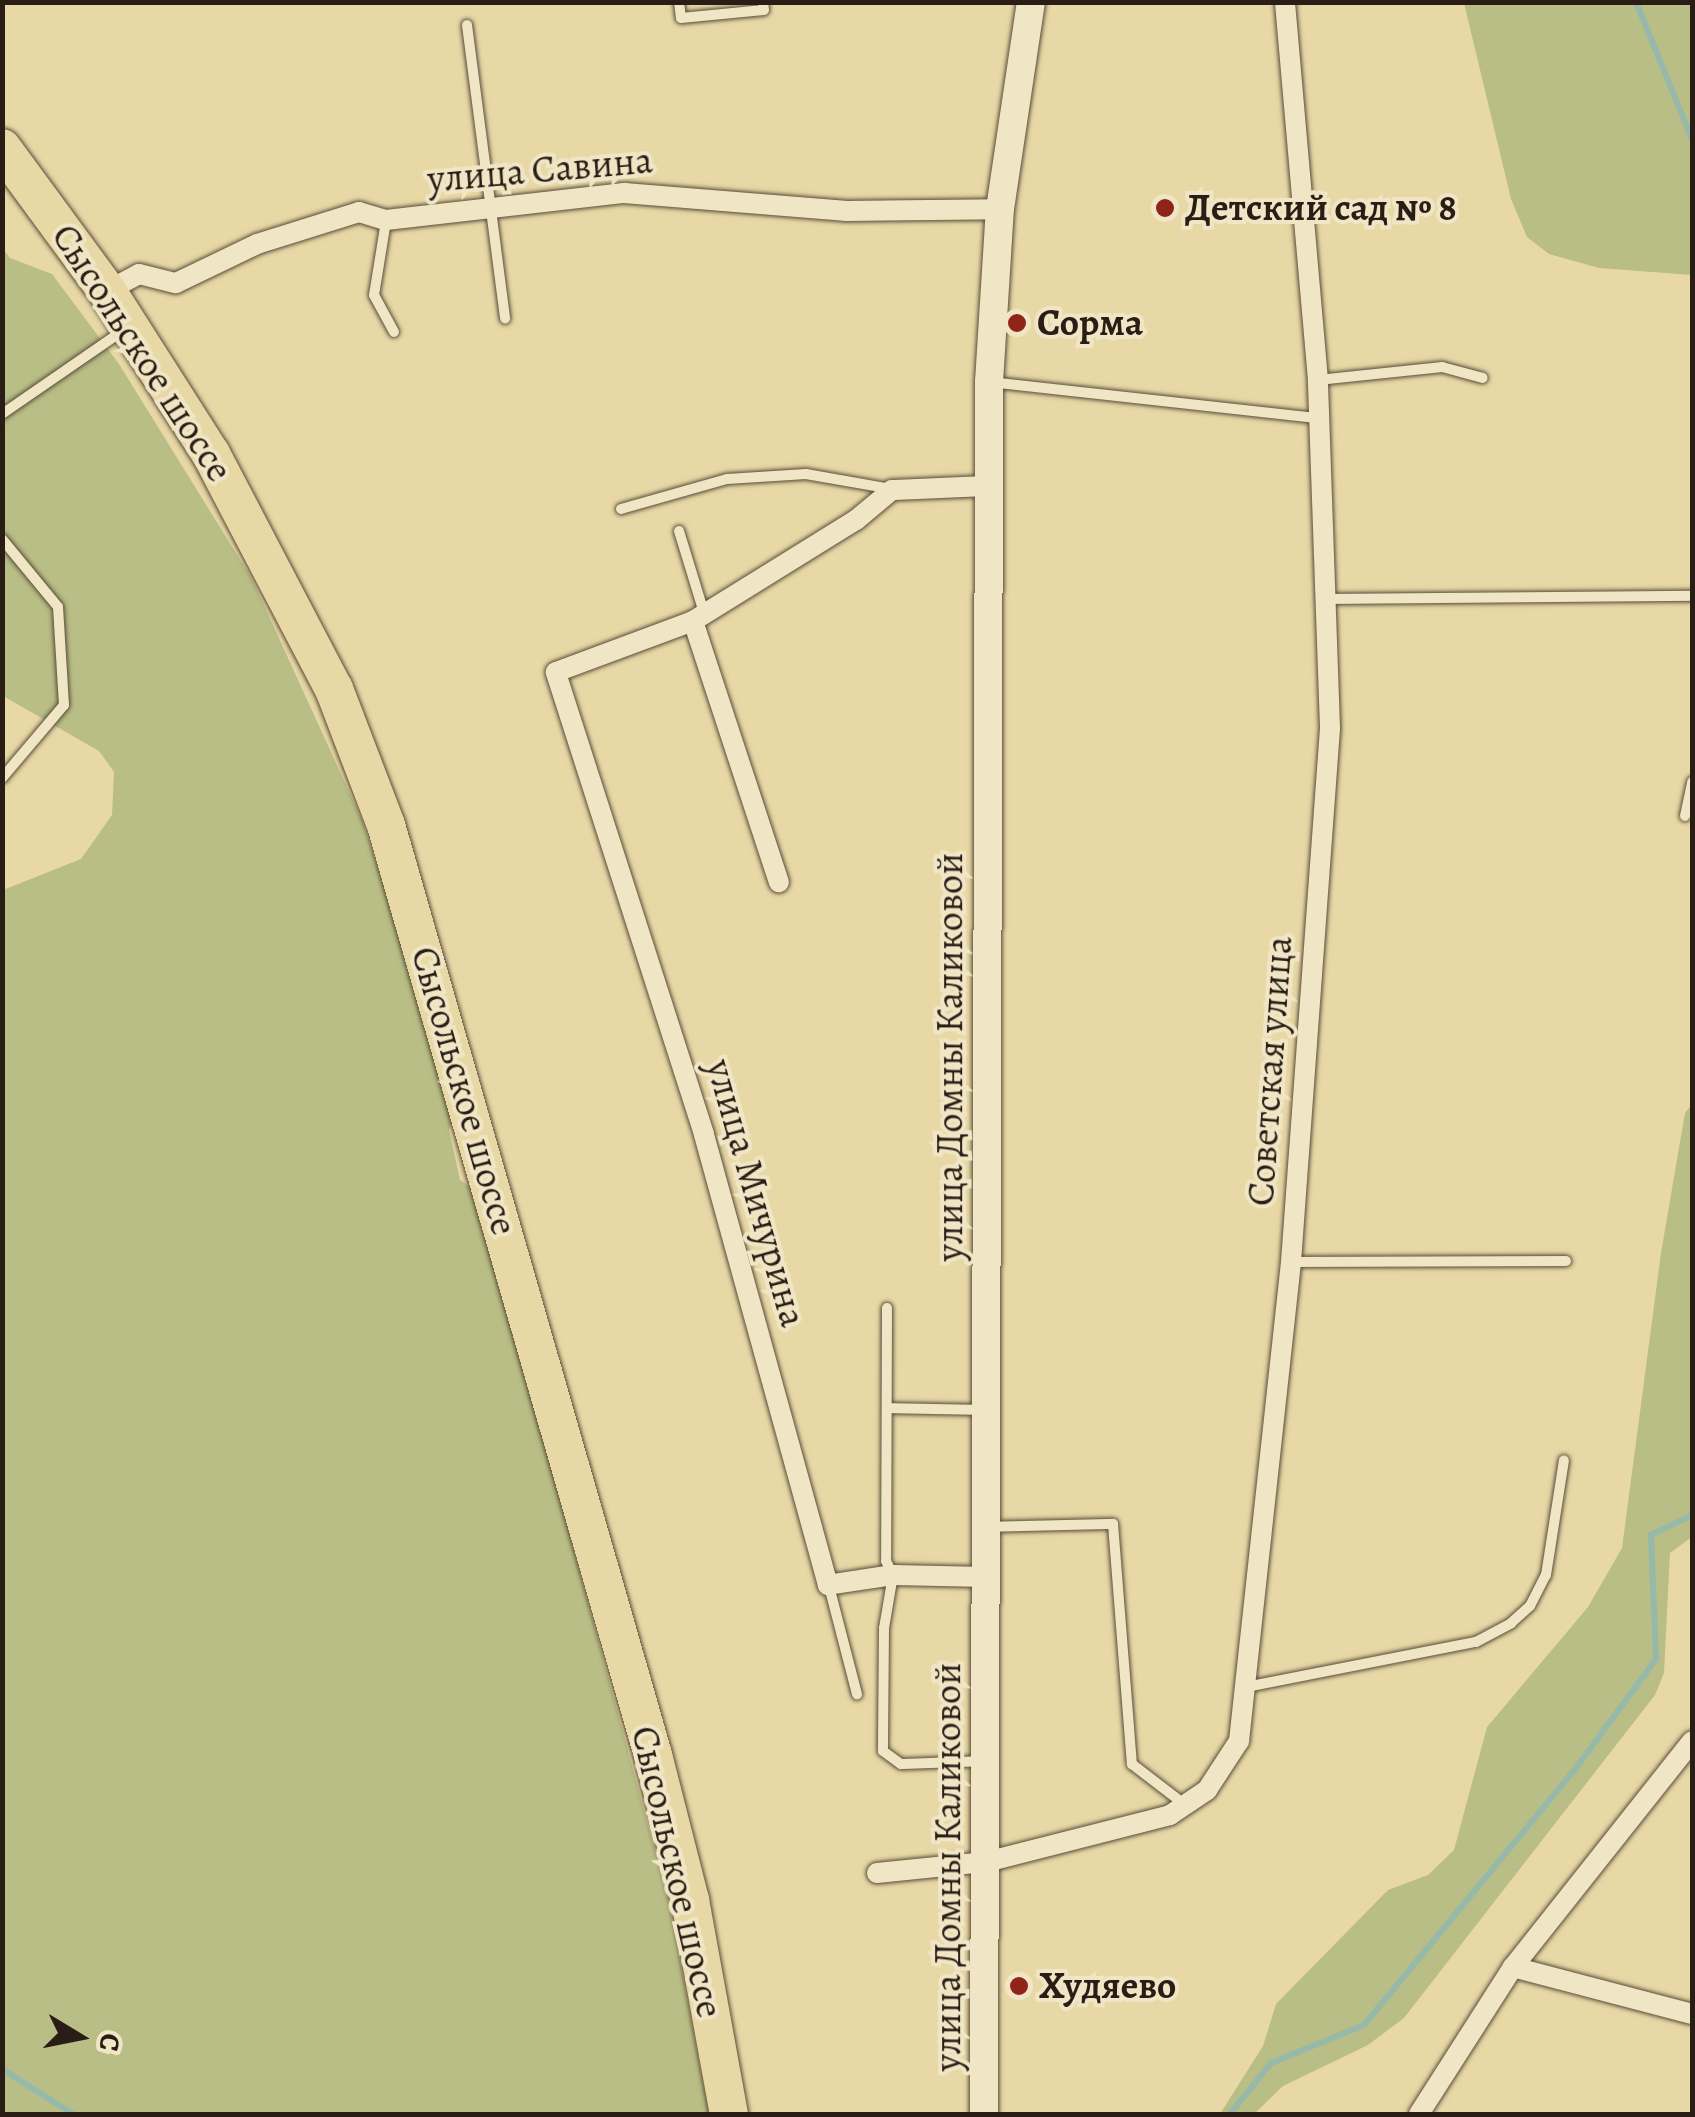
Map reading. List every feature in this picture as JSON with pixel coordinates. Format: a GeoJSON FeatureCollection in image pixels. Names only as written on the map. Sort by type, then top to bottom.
{"type":"FeatureCollection","features":[{"type":"Feature","properties":{"kind":"highway","name":"Сысольское шоссе"},"geometry":{"type":"LineString","coordinates":[[2,148],[130,326],[272,565],[334,689],[386,825],[652,1756],[690,1900],[729,2114]]}},
{"type":"Feature","properties":{"kind":"main road","name":"улица Домны Каликовой"},"geometry":{"type":"LineString","coordinates":[[984,2114],[989,382],[1000,209],[1031,2]]}},
{"type":"Feature","properties":{"kind":"street","name":"Советская улица"},"geometry":{"type":"LineString","coordinates":[[877,1873],[986,1862],[1107,1835],[1185,1804],[1207,1790],[1238,1741],[1291,1262],[1330,728],[1330,599],[1318,380],[1284,2]]}},
{"type":"Feature","properties":{"kind":"street","name":"улица Савина"},"geometry":{"type":"LineString","coordinates":[[107,291],[139,274],[176,284],[320,220],[359,212],[386,220],[490,206],[641,194],[848,211],[1000,209]]}},
{"type":"Feature","properties":{"kind":"street"},"geometry":{"type":"LineString","coordinates":[[779,882],[698,618],[856,520],[892,490],[988,486]]}},
{"type":"Feature","properties":{"kind":"street","name":"улица Мичурина"},"geometry":{"type":"LineString","coordinates":[[698,618],[556,672],[698,1115],[828,1585]]}},
{"type":"Feature","properties":{"kind":"street"},"geometry":{"type":"LineString","coordinates":[[828,1585],[893,1575],[988,1577]]}},
{"type":"Feature","properties":{"kind":"street"},"geometry":{"type":"LineString","coordinates":[[1419,2114],[1513,1966],[1692,1741]]}},
{"type":"Feature","properties":{"kind":"street"},"geometry":{"type":"LineString","coordinates":[[1513,1966],[1692,2014]]}},
{"type":"Feature","properties":{"kind":"lane"},"geometry":{"type":"LineString","coordinates":[[680,2],[682,18],[764,10],[763,2]]}},
{"type":"Feature","properties":{"kind":"lane"},"geometry":{"type":"LineString","coordinates":[[467,25],[505,319]]}},
{"type":"Feature","properties":{"kind":"lane"},"geometry":{"type":"LineString","coordinates":[[386,220],[374,295],[394,332]]}},
{"type":"Feature","properties":{"kind":"lane"},"geometry":{"type":"LineString","coordinates":[[2,414],[130,326]]}},
{"type":"Feature","properties":{"kind":"lane"},"geometry":{"type":"LineString","coordinates":[[1318,380],[1442,366],[1483,378]]}},
{"type":"Feature","properties":{"kind":"lane"},"geometry":{"type":"LineString","coordinates":[[989,382],[1318,418]]}},
{"type":"Feature","properties":{"kind":"lane"},"geometry":{"type":"LineString","coordinates":[[621,509],[727,479],[806,474],[892,490]]}},
{"type":"Feature","properties":{"kind":"lane"},"geometry":{"type":"LineString","coordinates":[[679,531],[698,618]]}},
{"type":"Feature","properties":{"kind":"lane"},"geometry":{"type":"LineString","coordinates":[[2,539],[58,606],[64,690],[64,704],[2,778]]}},
{"type":"Feature","properties":{"kind":"lane"},"geometry":{"type":"LineString","coordinates":[[1330,599],[1692,596]]}},
{"type":"Feature","properties":{"kind":"lane"},"geometry":{"type":"LineString","coordinates":[[1685,816],[1692,782]]}},
{"type":"Feature","properties":{"kind":"lane"},"geometry":{"type":"LineString","coordinates":[[1291,1262],[1566,1261]]}},
{"type":"Feature","properties":{"kind":"lane"},"geometry":{"type":"LineString","coordinates":[[887,1308],[886,1561],[893,1575],[883,1652],[883,1752],[901,1764],[987,1761]]}},
{"type":"Feature","properties":{"kind":"lane"},"geometry":{"type":"LineString","coordinates":[[887,1408],[988,1410]]}},
{"type":"Feature","properties":{"kind":"lane"},"geometry":{"type":"LineString","coordinates":[[1246,1687],[1476,1642],[1511,1623],[1546,1574],[1564,1460]]}},
{"type":"Feature","properties":{"kind":"lane"},"geometry":{"type":"LineString","coordinates":[[988,1527],[1112,1524],[1132,1764],[1185,1804]]}},
{"type":"Feature","properties":{"kind":"lane"},"geometry":{"type":"LineString","coordinates":[[828,1585],[857,1694]]}},
{"type":"Feature","properties":{"kind":"green space"},"geometry":{"type":"Polygon","coordinates":[[[1464,3],[1692,3],[1692,275],[1599,268],[1549,254],[1527,237],[1511,199],[1464,3]]]}},
{"type":"Feature","properties":{"kind":"green space"},"geometry":{"type":"Polygon","coordinates":[[[2,248],[10,258],[52,274],[119,364],[252,579],[362,820],[458,1111],[449,1130],[460,1180],[477,1192],[668,1899],[709,2114],[3,2114],[3,890],[81,859],[112,815],[114,772],[99,751],[3,696],[2,248]]]}},
{"type":"Feature","properties":{"kind":"green space"},"geometry":{"type":"Polygon","coordinates":[[[1692,1104],[1692,1537],[1670,1553],[1664,1673],[1655,1695],[1404,2018],[1368,2045],[1283,2086],[1254,2114],[1220,2114],[1263,2046],[1276,2004],[1388,1890],[1428,1875],[1454,1850],[1487,1727],[1588,1607],[1622,1548],[1661,1253],[1685,1113],[1692,1104]]]}},
{"type":"Feature","properties":{"kind":"waterway"},"geometry":{"type":"LineString","coordinates":[[1636,2],[1692,139]]}},
{"type":"Feature","properties":{"kind":"waterway"},"geometry":{"type":"LineString","coordinates":[[1230,2114],[1271,2063],[1364,2025],[1576,1768],[1656,1659],[1651,1535],[1692,1515]]}},
{"type":"Feature","properties":{"kind":"waterway"},"geometry":{"type":"LineString","coordinates":[[2,2069],[73,2114]]}},
{"type":"Feature","properties":{"kind":"place","name":"Детский сад № 8"},"geometry":{"type":"Point","coordinates":[1165,208]}},
{"type":"Feature","properties":{"kind":"place","name":"Сорма"},"geometry":{"type":"Point","coordinates":[1017,323]}},
{"type":"Feature","properties":{"kind":"place","name":"Худяево"},"geometry":{"type":"Point","coordinates":[1019,1986]}}]}
